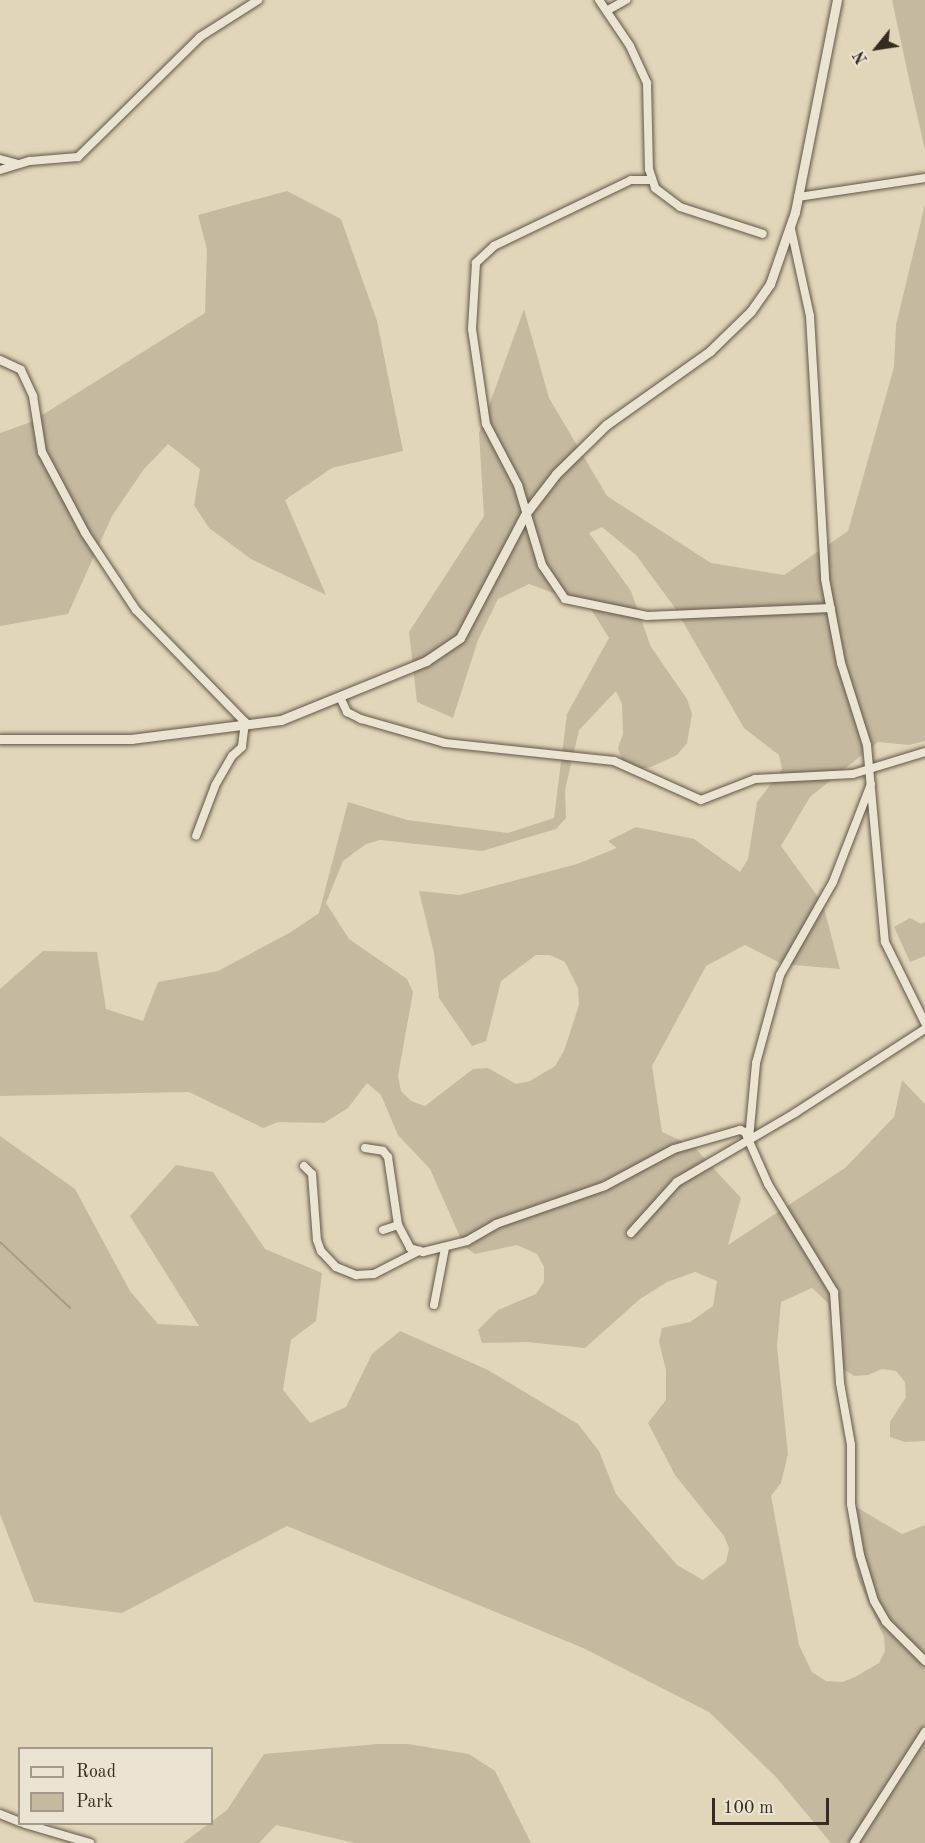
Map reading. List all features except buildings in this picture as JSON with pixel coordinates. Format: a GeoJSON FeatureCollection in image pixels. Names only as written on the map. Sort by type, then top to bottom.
{"type":"FeatureCollection","features":[{"type":"Feature","properties":{"kind":"street"},"geometry":{"type":"LineString","coordinates":[[0,170],[18,164],[78,158],[200,37],[258,0]]}},
{"type":"Feature","properties":{"kind":"street"},"geometry":{"type":"LineString","coordinates":[[599,0],[608,10],[647,83],[652,180],[661,196],[680,207],[763,234]]}},
{"type":"Feature","properties":{"kind":"street"},"geometry":{"type":"LineString","coordinates":[[608,10],[626,0]]}},
{"type":"Feature","properties":{"kind":"street"},"geometry":{"type":"LineString","coordinates":[[0,739],[131,739],[245,722],[281,720],[426,661],[460,638],[526,513],[556,474],[593,436],[695,363],[751,311],[770,284],[791,229],[837,0]]}},
{"type":"Feature","properties":{"kind":"street"},"geometry":{"type":"LineString","coordinates":[[0,159],[18,164]]}},
{"type":"Feature","properties":{"kind":"street"},"geometry":{"type":"LineString","coordinates":[[798,197],[925,178]]}},
{"type":"Feature","properties":{"kind":"street"},"geometry":{"type":"LineString","coordinates":[[652,180],[631,180],[494,246],[476,263],[473,339],[486,423],[518,485],[542,565],[565,599],[647,616],[831,608]]}},
{"type":"Feature","properties":{"kind":"street"},"geometry":{"type":"LineString","coordinates":[[791,229],[810,316],[815,462],[831,608],[871,770],[885,942],[925,1023]]}},
{"type":"Feature","properties":{"kind":"street"},"geometry":{"type":"LineString","coordinates":[[0,360],[21,370],[33,396],[42,452],[85,533],[136,610],[245,722]]}},
{"type":"Feature","properties":{"kind":"street"},"geometry":{"type":"LineString","coordinates":[[340,697],[347,712],[372,722],[445,743],[614,761],[702,800],[755,779],[871,770],[925,752]]}},
{"type":"Feature","properties":{"kind":"street"},"geometry":{"type":"LineString","coordinates":[[196,836],[219,779],[242,747],[245,722]]}},
{"type":"Feature","properties":{"kind":"street"},"geometry":{"type":"LineString","coordinates":[[749,1138],[756,1063],[780,975],[833,882],[872,781]]}},
{"type":"Feature","properties":{"kind":"street"},"geometry":{"type":"LineString","coordinates":[[631,1233],[677,1182],[925,1029]]}},
{"type":"Feature","properties":{"kind":"street"},"geometry":{"type":"LineString","coordinates":[[365,1148],[383,1151],[388,1157],[398,1225],[410,1248],[423,1250],[445,1248],[467,1241],[511,1218],[605,1186],[674,1149],[741,1130],[749,1138],[768,1184],[834,1292],[840,1383],[851,1445],[851,1504],[860,1555],[874,1601],[886,1622],[925,1661]]}},
{"type":"Feature","properties":{"kind":"street"},"geometry":{"type":"LineString","coordinates":[[304,1166],[312,1174],[317,1240],[321,1251],[336,1267],[356,1275],[374,1274],[423,1250]]}},
{"type":"Feature","properties":{"kind":"street"},"geometry":{"type":"LineString","coordinates":[[383,1230],[398,1225]]}},
{"type":"Feature","properties":{"kind":"street"},"geometry":{"type":"LineString","coordinates":[[434,1305],[445,1248]]}},
{"type":"Feature","properties":{"kind":"street"},"geometry":{"type":"LineString","coordinates":[[854,1843],[925,1732]]}},
{"type":"Feature","properties":{"kind":"street"},"geometry":{"type":"LineString","coordinates":[[0,1814],[18,1821]]}},
{"type":"Feature","properties":{"kind":"street"},"geometry":{"type":"LineString","coordinates":[[28,1825],[90,1843]]}},
{"type":"Feature","properties":{"kind":"green space"},"geometry":{"type":"Polygon","coordinates":[[[892,0],[925,0],[925,150],[912,93],[892,0]]]}},
{"type":"Feature","properties":{"kind":"green space"},"geometry":{"type":"Polygon","coordinates":[[[287,191],[341,219],[377,321],[403,451],[332,468],[285,500],[326,595],[251,559],[209,528],[194,505],[200,469],[168,444],[144,469],[112,516],[68,614],[0,626],[0,433],[31,422],[205,313],[207,250],[198,215],[287,191]]]}},
{"type":"Feature","properties":{"kind":"green space"},"geometry":{"type":"Polygon","coordinates":[[[925,204],[925,741],[909,745],[878,742],[810,797],[781,846],[823,904],[840,969],[782,964],[745,945],[706,966],[652,1066],[662,1132],[694,1147],[741,1198],[728,1245],[845,1168],[894,1117],[902,1080],[925,1104],[925,1441],[905,1442],[890,1437],[890,1422],[906,1397],[905,1382],[896,1371],[882,1369],[868,1375],[854,1376],[842,1368],[828,1303],[812,1288],[781,1302],[777,1346],[788,1454],[781,1483],[771,1496],[799,1645],[812,1672],[826,1681],[842,1682],[855,1677],[879,1663],[885,1651],[884,1637],[858,1579],[849,1541],[851,1504],[902,1534],[925,1525],[925,1843],[831,1843],[776,1777],[709,1712],[583,1648],[287,1526],[122,1613],[34,1602],[0,1514],[0,1136],[75,1189],[130,1291],[158,1324],[199,1326],[130,1216],[176,1165],[213,1172],[265,1249],[322,1273],[316,1321],[291,1340],[283,1390],[310,1423],[346,1407],[372,1354],[400,1331],[488,1370],[578,1424],[599,1451],[616,1494],[677,1565],[703,1580],[726,1562],[729,1548],[724,1536],[675,1475],[648,1423],[666,1400],[666,1370],[659,1342],[662,1328],[690,1322],[713,1306],[717,1281],[695,1272],[667,1282],[640,1299],[585,1348],[527,1342],[482,1343],[478,1330],[498,1310],[536,1294],[544,1282],[544,1267],[537,1254],[517,1245],[475,1254],[464,1246],[430,1169],[398,1135],[381,1095],[367,1083],[348,1108],[324,1123],[278,1122],[263,1128],[189,1092],[0,1096],[0,989],[43,951],[97,952],[106,1009],[143,1021],[158,982],[218,971],[291,932],[319,913],[348,802],[407,820],[508,833],[554,818],[567,714],[609,638],[589,606],[529,584],[498,599],[478,640],[453,718],[417,702],[409,632],[484,516],[479,433],[524,309],[549,398],[607,496],[711,563],[784,575],[848,531],[894,367],[896,325],[925,204]],[[602,527],[589,533],[631,591],[651,647],[687,699],[692,714],[687,743],[677,755],[651,767],[635,770],[623,763],[618,748],[623,734],[622,704],[616,691],[579,730],[565,790],[566,818],[556,829],[482,851],[380,840],[366,844],[343,861],[326,903],[349,939],[407,979],[413,992],[398,1076],[401,1091],[411,1101],[425,1106],[473,1069],[488,1068],[516,1084],[530,1081],[555,1066],[564,1051],[579,1005],[578,988],[565,962],[550,955],[536,955],[501,981],[486,1041],[472,1046],[439,998],[434,953],[419,891],[460,895],[577,864],[617,848],[608,841],[636,827],[694,839],[740,872],[748,859],[757,802],[782,770],[779,755],[744,728],[675,608],[636,555],[602,527]]]}},
{"type":"Feature","properties":{"kind":"green space"},"geometry":{"type":"Polygon","coordinates":[[[910,918],[922,924],[925,921],[925,956],[910,962],[894,927],[910,918]]]}},
{"type":"Feature","properties":{"kind":"green space"},"geometry":{"type":"Polygon","coordinates":[[[378,1744],[408,1744],[469,1754],[495,1771],[531,1843],[355,1843],[276,1825],[259,1843],[183,1843],[207,1825],[213,1825],[213,1820],[227,1810],[264,1754],[378,1744]]]}},
{"type":"Feature","properties":{"kind":"waterway"},"geometry":{"type":"LineString","coordinates":[[0,1242],[70,1308]]}}]}
